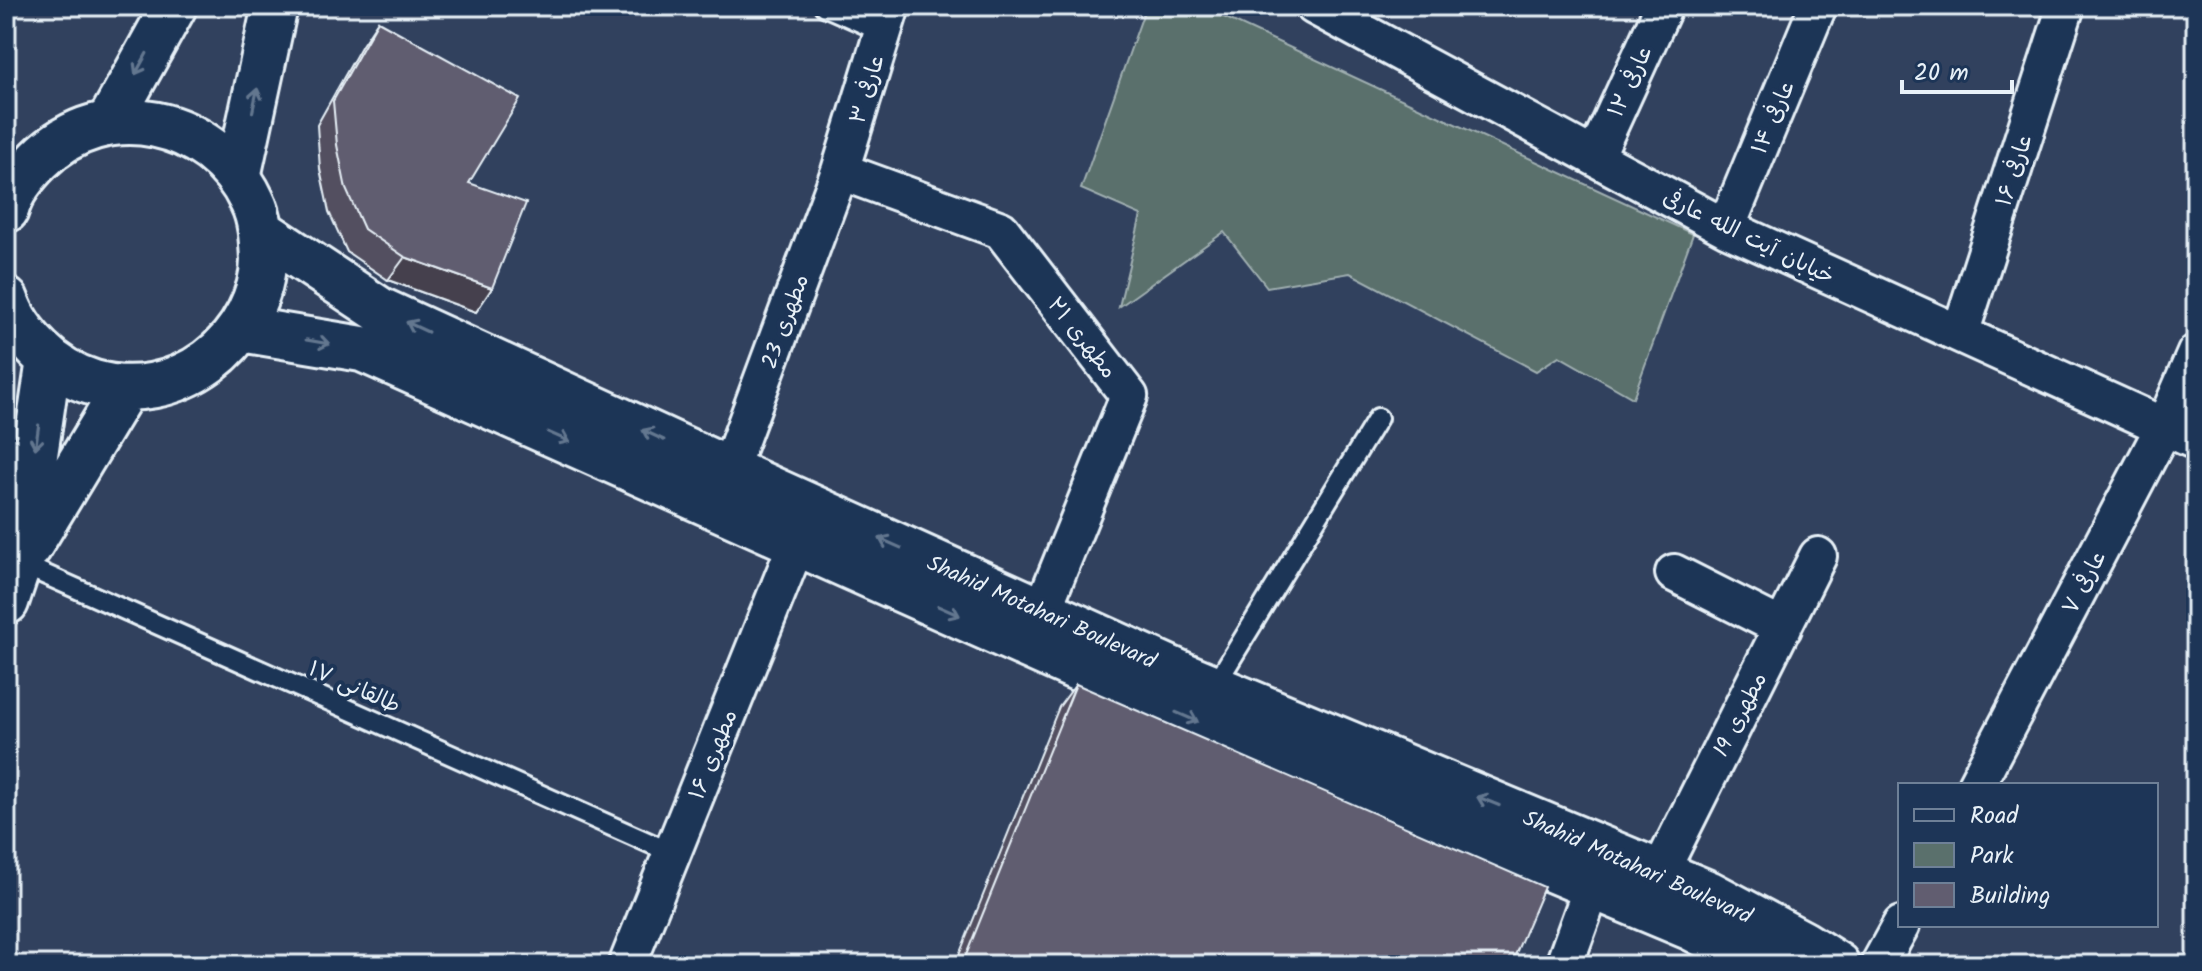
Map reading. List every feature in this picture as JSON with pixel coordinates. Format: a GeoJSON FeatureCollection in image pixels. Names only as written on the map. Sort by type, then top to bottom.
{"type":"FeatureCollection","features":[{"type":"Feature","properties":{"kind":"main road"},"geometry":{"type":"LineString","coordinates":[[109,123],[174,6]]}},
{"type":"Feature","properties":{"kind":"main road"},"geometry":{"type":"LineString","coordinates":[[238,177],[275,6]]}},
{"type":"Feature","properties":{"kind":"main road"},"geometry":{"type":"LineString","coordinates":[[6,210],[16,173],[77,132],[109,123],[146,122],[182,131],[213,150],[238,177],[253,203],[261,231],[263,264],[256,298],[241,329],[219,354],[191,374],[159,385],[125,388],[84,380],[49,360],[24,336],[6,303]]}},
{"type":"Feature","properties":{"kind":"main road","name":"Shahid Motahari Boulevard"},"geometry":{"type":"LineString","coordinates":[[261,231],[380,310],[1214,687],[1708,893],[1837,965]]}},
{"type":"Feature","properties":{"kind":"main road","name":"Shahid Motahari Boulevard"},"geometry":{"type":"LineString","coordinates":[[241,329],[362,349],[1169,709],[1692,928],[1762,965]]}},
{"type":"Feature","properties":{"kind":"main road"},"geometry":{"type":"LineString","coordinates":[[12,582],[49,360]]}},
{"type":"Feature","properties":{"kind":"main road"},"geometry":{"type":"LineString","coordinates":[[12,582],[125,388]]}},
{"type":"Feature","properties":{"kind":"street","name":"عارفی ۱۲"},"geometry":{"type":"LineString","coordinates":[[1595,157],[1664,6]]}},
{"type":"Feature","properties":{"kind":"street","name":"عارفی ۱۴"},"geometry":{"type":"LineString","coordinates":[[1726,228],[1818,6]]}},
{"type":"Feature","properties":{"kind":"street","name":"عارفی ۱۶"},"geometry":{"type":"LineString","coordinates":[[1960,334],[2066,6]]}},
{"type":"Feature","properties":{"kind":"street","name":"خیابان آیت الله عارفی"},"geometry":{"type":"LineString","coordinates":[[1326,9],[1726,228],[2180,434]]}},
{"type":"Feature","properties":{"kind":"street","name":"عارفی ۳"},"geometry":{"type":"LineString","coordinates":[[840,171],[887,19]]}},
{"type":"Feature","properties":{"kind":"street","name":"مطهری 23"},"geometry":{"type":"LineString","coordinates":[[729,470],[840,171]]}},
{"type":"Feature","properties":{"kind":"street","name":"مطهری ۲۱"},"geometry":{"type":"LineString","coordinates":[[840,171],[1001,230],[1129,396],[1042,611]]}},
{"type":"Feature","properties":{"kind":"street","name":"عارفی ۷"},"geometry":{"type":"LineString","coordinates":[[1977,783],[2180,434],[2196,353]]}},
{"type":"Feature","properties":{"kind":"street","name":"مطهری ۱۶"},"geometry":{"type":"LineString","coordinates":[[627,965],[797,543]]}},
{"type":"Feature","properties":{"kind":"street","name":"مطهری 19"},"geometry":{"type":"LineString","coordinates":[[1660,872],[1818,556]]}},
{"type":"Feature","properties":{"kind":"street"},"geometry":{"type":"LineString","coordinates":[[1674,573],[1783,628]]}},
{"type":"Feature","properties":{"kind":"street"},"geometry":{"type":"LineString","coordinates":[[1564,965],[1593,885]]}},
{"type":"Feature","properties":{"kind":"street"},"geometry":{"type":"LineString","coordinates":[[1879,965],[1900,927]]}},
{"type":"Feature","properties":{"kind":"lane"},"geometry":{"type":"LineString","coordinates":[[824,6],[887,19]]}},
{"type":"Feature","properties":{"kind":"lane"},"geometry":{"type":"LineString","coordinates":[[1214,687],[1378,418]]}},
{"type":"Feature","properties":{"kind":"lane","name":"طالقانی ۱۷"},"geometry":{"type":"LineString","coordinates":[[12,582],[672,853]]}},
{"type":"Feature","properties":{"kind":"green space"},"geometry":{"type":"Polygon","coordinates":[[[1146,6],[1200,6],[1693,234],[1633,398],[1559,356],[1536,371],[1350,273],[1267,287],[1224,232],[1119,307],[1141,215],[1081,189],[1146,6]]]}},
{"type":"Feature","properties":{"kind":"building"},"geometry":{"type":"Polygon","coordinates":[[[378,21],[520,99],[469,183],[526,203],[492,288],[405,257],[364,229],[346,189],[337,145],[333,101],[378,21]]]}},
{"type":"Feature","properties":{"kind":"building"},"geometry":{"type":"Polygon","coordinates":[[[1076,684],[1544,887],[1511,965],[962,965],[1076,684]]]}}]}
